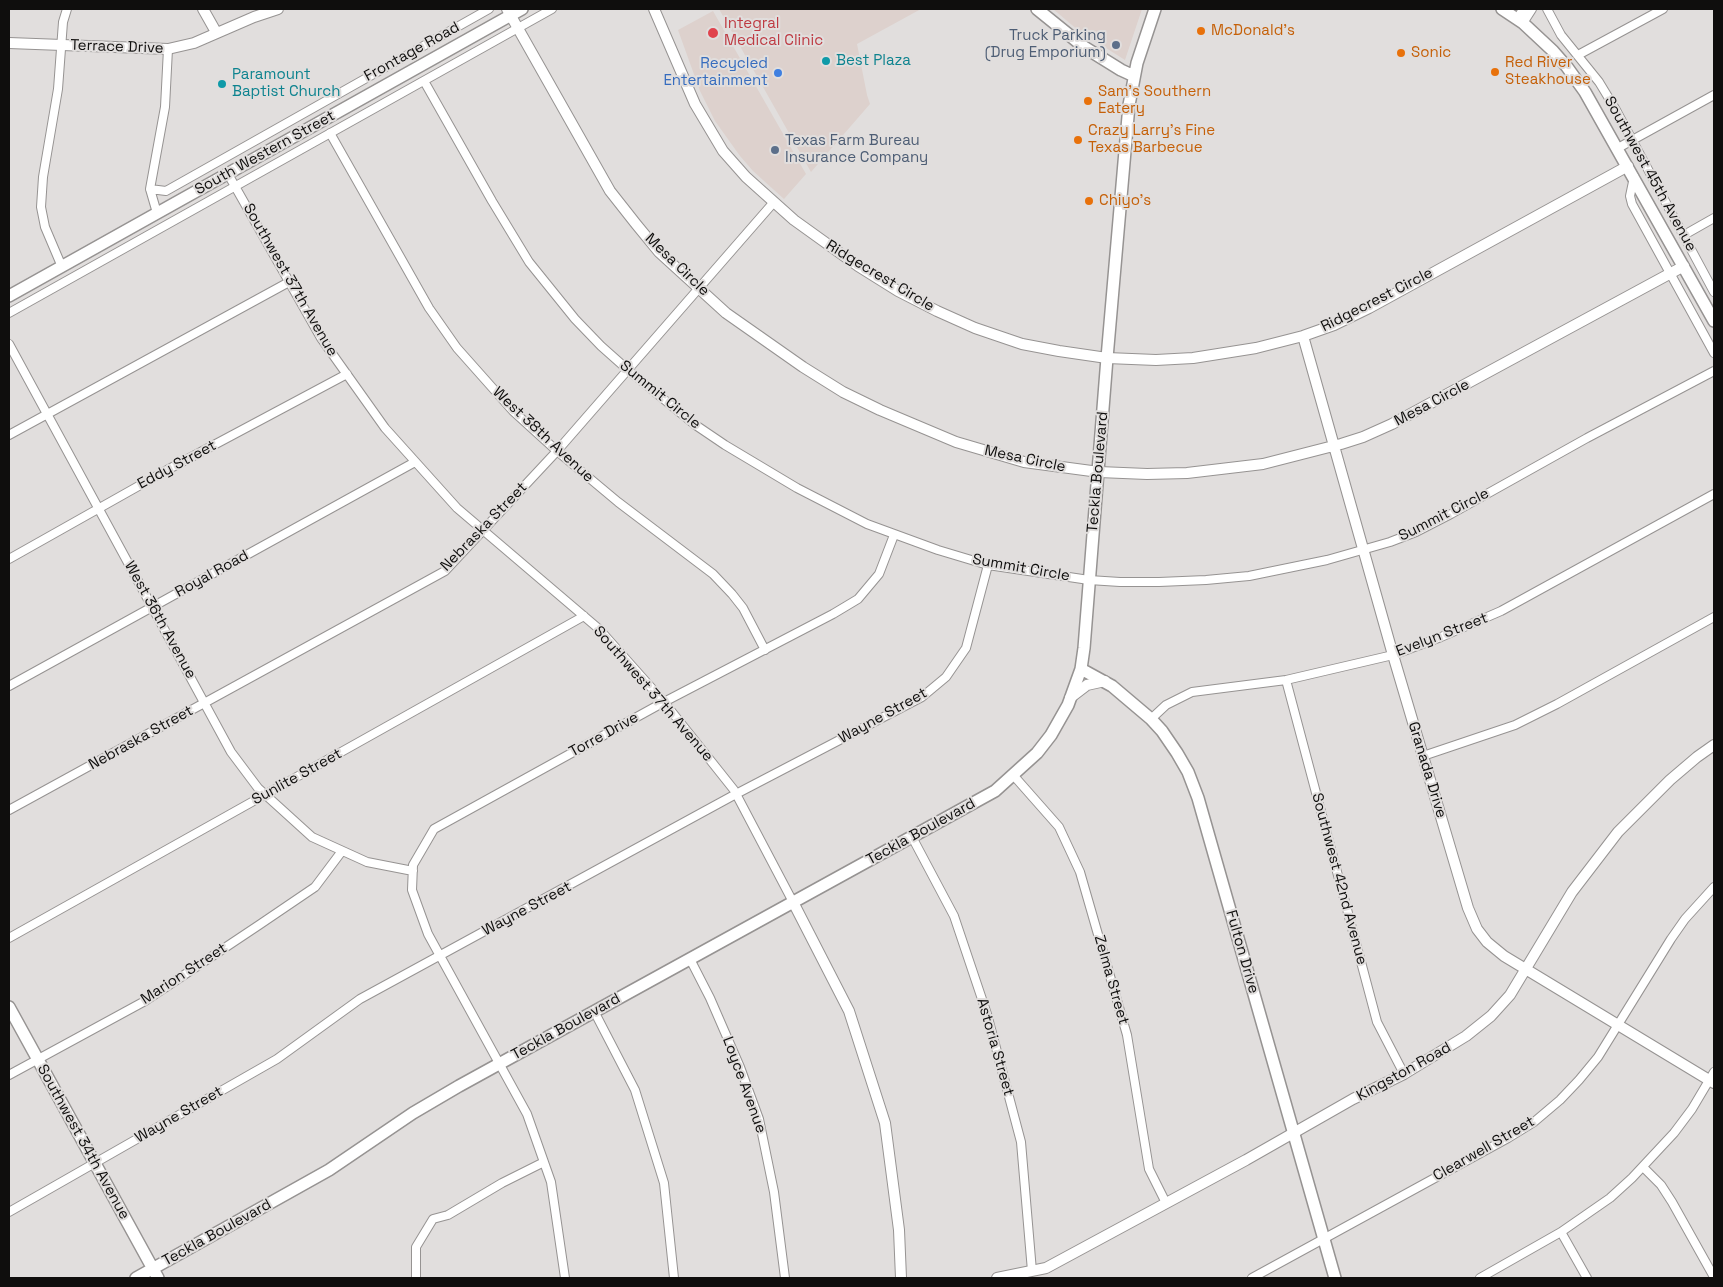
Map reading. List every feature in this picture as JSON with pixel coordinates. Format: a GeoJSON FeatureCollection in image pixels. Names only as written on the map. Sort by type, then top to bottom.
{"type":"FeatureCollection","features":[{"type":"Feature","properties":{"kind":"main road","name":"South Western Street"},"geometry":{"type":"LineString","coordinates":[[9,296],[228,174],[508,12],[522,9]]}},
{"type":"Feature","properties":{"kind":"main road"},"geometry":{"type":"LineString","coordinates":[[1037,9],[1084,48],[1134,76]]}},
{"type":"Feature","properties":{"kind":"main road","name":"Teckla Boulevard"},"geometry":{"type":"LineString","coordinates":[[136,1278],[155,1274],[329,1170],[413,1113],[499,1063],[995,791],[1014,776],[1037,753],[1062,717],[1081,669],[1086,634],[1107,358],[1129,114],[1134,76],[1144,36],[1154,9]]}},
{"type":"Feature","properties":{"kind":"main road","name":"Southwest 45th Avenue"},"geometry":{"type":"LineString","coordinates":[[1502,9],[1521,17],[1567,67],[1585,92],[1714,318]]}},
{"type":"Feature","properties":{"kind":"main road","name":"Fulton Drive"},"geometry":{"type":"LineString","coordinates":[[1081,669],[1105,681],[1127,697],[1151,719],[1178,753],[1188,772],[1198,798],[1335,1278]]}},
{"type":"Feature","properties":{"kind":"main road","name":"Southwest 34th Avenue"},"geometry":{"type":"LineString","coordinates":[[9,1006],[155,1274]]}},
{"type":"Feature","properties":{"kind":"street"},"geometry":{"type":"LineString","coordinates":[[62,267],[45,227],[41,207],[43,178],[58,89],[61,45],[67,9]]}},
{"type":"Feature","properties":{"kind":"street"},"geometry":{"type":"LineString","coordinates":[[203,9],[216,32]]}},
{"type":"Feature","properties":{"kind":"street","name":"Terrace Drive"},"geometry":{"type":"LineString","coordinates":[[9,43],[168,49],[194,43],[216,32],[278,9]]}},
{"type":"Feature","properties":{"kind":"street","name":"Frontage Road"},"geometry":{"type":"LineString","coordinates":[[150,189],[166,191],[490,9]]}},
{"type":"Feature","properties":{"kind":"street"},"geometry":{"type":"LineString","coordinates":[[9,313],[552,9]]}},
{"type":"Feature","properties":{"kind":"street","name":"Ridgecrest Circle"},"geometry":{"type":"LineString","coordinates":[[654,9],[695,104],[723,151],[746,177],[801,225],[858,266],[898,291],[975,328],[1022,344],[1107,358],[1156,360],[1193,358],[1256,348],[1303,336],[1334,325],[1628,166]]}},
{"type":"Feature","properties":{"kind":"street"},"geometry":{"type":"LineString","coordinates":[[1521,17],[1532,9]]}},
{"type":"Feature","properties":{"kind":"street","name":"Southwest 45th Avenue"},"geometry":{"type":"LineString","coordinates":[[1547,9],[1565,40],[1598,82],[1632,140],[1714,292]]}},
{"type":"Feature","properties":{"kind":"street"},"geometry":{"type":"LineString","coordinates":[[1578,55],[1663,9]]}},
{"type":"Feature","properties":{"kind":"street","name":"Mesa Circle"},"geometry":{"type":"LineString","coordinates":[[508,12],[610,191],[660,252],[726,313],[803,367],[843,392],[956,442],[1024,462],[1099,472],[1177,474],[1263,464],[1334,446],[1363,437],[1392,424],[1684,266]]}},
{"type":"Feature","properties":{"kind":"street"},"geometry":{"type":"LineString","coordinates":[[1553,51],[1565,40]]}},
{"type":"Feature","properties":{"kind":"street"},"geometry":{"type":"LineString","coordinates":[[157,213],[150,189],[165,107],[168,49]]}},
{"type":"Feature","properties":{"kind":"street","name":"Summit Circle"},"geometry":{"type":"LineString","coordinates":[[424,81],[529,262],[575,319],[628,370],[694,424],[761,468],[832,507],[867,524],[938,550],[988,565],[1089,580],[1159,582],[1249,576],[1294,568],[1364,550],[1416,532],[1714,371]]}},
{"type":"Feature","properties":{"kind":"street"},"geometry":{"type":"LineString","coordinates":[[1618,148],[1714,96]]}},
{"type":"Feature","properties":{"kind":"street","name":"West 38th Avenue"},"geometry":{"type":"LineString","coordinates":[[330,134],[429,308],[457,348],[513,411],[557,451],[618,502],[713,574],[743,608],[765,650]]}},
{"type":"Feature","properties":{"kind":"street","name":"Southwest 37th Avenue"},"geometry":{"type":"LineString","coordinates":[[228,174],[321,338],[385,428],[456,508],[599,628],[664,702],[736,794],[849,1011],[885,1123],[899,1230],[901,1278]]}},
{"type":"Feature","properties":{"kind":"street","name":"Southwest 45th Avenue"},"geometry":{"type":"LineString","coordinates":[[1634,177],[1630,196],[1632,204],[1714,353]]}},
{"type":"Feature","properties":{"kind":"street"},"geometry":{"type":"LineString","coordinates":[[1651,208],[1664,200]]}},
{"type":"Feature","properties":{"kind":"street","name":"Nebraska Street"},"geometry":{"type":"LineString","coordinates":[[9,810],[445,571],[557,451],[774,202]]}},
{"type":"Feature","properties":{"kind":"street"},"geometry":{"type":"LineString","coordinates":[[1684,235],[1714,218]]}},
{"type":"Feature","properties":{"kind":"street"},"geometry":{"type":"LineString","coordinates":[[9,435],[289,282]]}},
{"type":"Feature","properties":{"kind":"street","name":"Granada Drive"},"geometry":{"type":"LineString","coordinates":[[1303,336],[1393,654],[1468,908],[1477,929],[1487,942],[1525,969],[1713,1078]]}},
{"type":"Feature","properties":{"kind":"street","name":"West 36th Avenue"},"geometry":{"type":"LineString","coordinates":[[9,344],[231,752],[258,788],[312,837],[367,862],[413,872]]}},
{"type":"Feature","properties":{"kind":"street","name":"Eddy Street"},"geometry":{"type":"LineString","coordinates":[[9,559],[98,508],[346,374]]}},
{"type":"Feature","properties":{"kind":"street","name":"Royal Road"},"geometry":{"type":"LineString","coordinates":[[9,686],[415,462]]}},
{"type":"Feature","properties":{"kind":"street","name":"Evelyn Street"},"geometry":{"type":"LineString","coordinates":[[1151,719],[1166,705],[1192,692],[1286,680],[1393,654],[1441,637],[1501,611],[1714,494]]}},
{"type":"Feature","properties":{"kind":"street","name":"Torre Drive"},"geometry":{"type":"LineString","coordinates":[[413,872],[413,865],[434,829],[664,702],[833,614],[858,599],[878,574],[894,534]]}},
{"type":"Feature","properties":{"kind":"street","name":"Wayne Street"},"geometry":{"type":"LineString","coordinates":[[9,1212],[276,1059],[360,999],[736,794],[922,697],[946,677],[966,648],[988,565]]}},
{"type":"Feature","properties":{"kind":"street","name":"Sunlite Street"},"geometry":{"type":"LineString","coordinates":[[9,938],[584,616]]}},
{"type":"Feature","properties":{"kind":"street"},"geometry":{"type":"LineString","coordinates":[[1423,756],[1515,725],[1557,704],[1714,617]]}},
{"type":"Feature","properties":{"kind":"street","name":"Southwest 42nd Avenue"},"geometry":{"type":"LineString","coordinates":[[1286,680],[1376,1022],[1404,1074]]}},
{"type":"Feature","properties":{"kind":"street"},"geometry":{"type":"LineString","coordinates":[[1070,698],[1087,685],[1105,681]]}},
{"type":"Feature","properties":{"kind":"street","name":"Kingston Road"},"geometry":{"type":"LineString","coordinates":[[997,1278],[1046,1268],[1353,1099],[1404,1074],[1466,1036],[1491,1016],[1510,995],[1572,892],[1618,832],[1670,780],[1714,745]]}},
{"type":"Feature","properties":{"kind":"street","name":"Zelma Street"},"geometry":{"type":"LineString","coordinates":[[1014,776],[1059,827],[1080,872],[1127,1035],[1149,1170],[1166,1202]]}},
{"type":"Feature","properties":{"kind":"street","name":"Astoria Street"},"geometry":{"type":"LineString","coordinates":[[912,837],[954,916],[987,1014],[1021,1142],[1032,1271]]}},
{"type":"Feature","properties":{"kind":"street","name":"Marion Street"},"geometry":{"type":"LineString","coordinates":[[9,1075],[145,1001],[260,925],[315,887],[342,851]]}},
{"type":"Feature","properties":{"kind":"street"},"geometry":{"type":"LineString","coordinates":[[413,872],[412,890],[428,934],[526,1112],[551,1182],[565,1278]]}},
{"type":"Feature","properties":{"kind":"street","name":"Clearwell Street"},"geometry":{"type":"LineString","coordinates":[[1252,1278],[1508,1138],[1534,1122],[1560,1100],[1598,1056],[1671,939],[1714,886]]}},
{"type":"Feature","properties":{"kind":"street","name":"Loyce Avenue"},"geometry":{"type":"LineString","coordinates":[[690,959],[710,998],[740,1067],[759,1120],[774,1192],[785,1278]]}},
{"type":"Feature","properties":{"kind":"street"},"geometry":{"type":"LineString","coordinates":[[594,1011],[635,1090],[664,1183],[674,1278]]}},
{"type":"Feature","properties":{"kind":"street"},"geometry":{"type":"LineString","coordinates":[[1480,1278],[1561,1232],[1610,1198],[1674,1134],[1713,1078]]}},
{"type":"Feature","properties":{"kind":"street"},"geometry":{"type":"LineString","coordinates":[[416,1278],[416,1247],[433,1219],[448,1215],[544,1162]]}},
{"type":"Feature","properties":{"kind":"street"},"geometry":{"type":"LineString","coordinates":[[1643,1167],[1661,1185],[1672,1202],[1714,1277]]}},
{"type":"Feature","properties":{"kind":"street"},"geometry":{"type":"LineString","coordinates":[[1561,1232],[1587,1278]]}},
{"type":"Feature","properties":{"kind":"shaded area","name":"Best Plaza"},"geometry":{"type":"Polygon","coordinates":[[[719,9],[921,9],[857,44],[870,104],[811,172],[719,9]]]}},
{"type":"Feature","properties":{"kind":"shaded area","name":"Truck Parking (Drug Emporium)"},"geometry":{"type":"Polygon","coordinates":[[[1053,9],[1142,9],[1125,60],[1079,31],[1053,9]]]}},
{"type":"Feature","properties":{"kind":"shaded area"},"geometry":{"type":"Polygon","coordinates":[[[713,11],[806,174],[784,199],[753,171],[740,156],[715,121],[700,91],[678,30],[713,11]]]}},
{"type":"Feature","properties":{"kind":"place","name":"McDonald's"},"geometry":{"type":"Point","coordinates":[1201,31]}},
{"type":"Feature","properties":{"kind":"place","name":"Integral Medical Clinic"},"geometry":{"type":"Point","coordinates":[713,33]}},
{"type":"Feature","properties":{"kind":"place","name":"Truck Parking (Drug Emporium)"},"geometry":{"type":"Point","coordinates":[1116,45]}},
{"type":"Feature","properties":{"kind":"place","name":"Sonic"},"geometry":{"type":"Point","coordinates":[1401,53]}},
{"type":"Feature","properties":{"kind":"place","name":"Best Plaza"},"geometry":{"type":"Point","coordinates":[826,61]}},
{"type":"Feature","properties":{"kind":"place","name":"Red River Steakhouse"},"geometry":{"type":"Point","coordinates":[1495,72]}},
{"type":"Feature","properties":{"kind":"place","name":"Recycled Entertainment"},"geometry":{"type":"Point","coordinates":[778,73]}},
{"type":"Feature","properties":{"kind":"place","name":"Paramount Baptist Church"},"geometry":{"type":"Point","coordinates":[222,84]}},
{"type":"Feature","properties":{"kind":"place","name":"Sam's Southern Eatery"},"geometry":{"type":"Point","coordinates":[1088,101]}},
{"type":"Feature","properties":{"kind":"place","name":"Crazy Larry's Fine Texas Barbecue"},"geometry":{"type":"Point","coordinates":[1078,140]}},
{"type":"Feature","properties":{"kind":"place","name":"Texas Farm Bureau Insurance Company"},"geometry":{"type":"Point","coordinates":[775,150]}},
{"type":"Feature","properties":{"kind":"place","name":"Chiyo's"},"geometry":{"type":"Point","coordinates":[1089,201]}}]}
